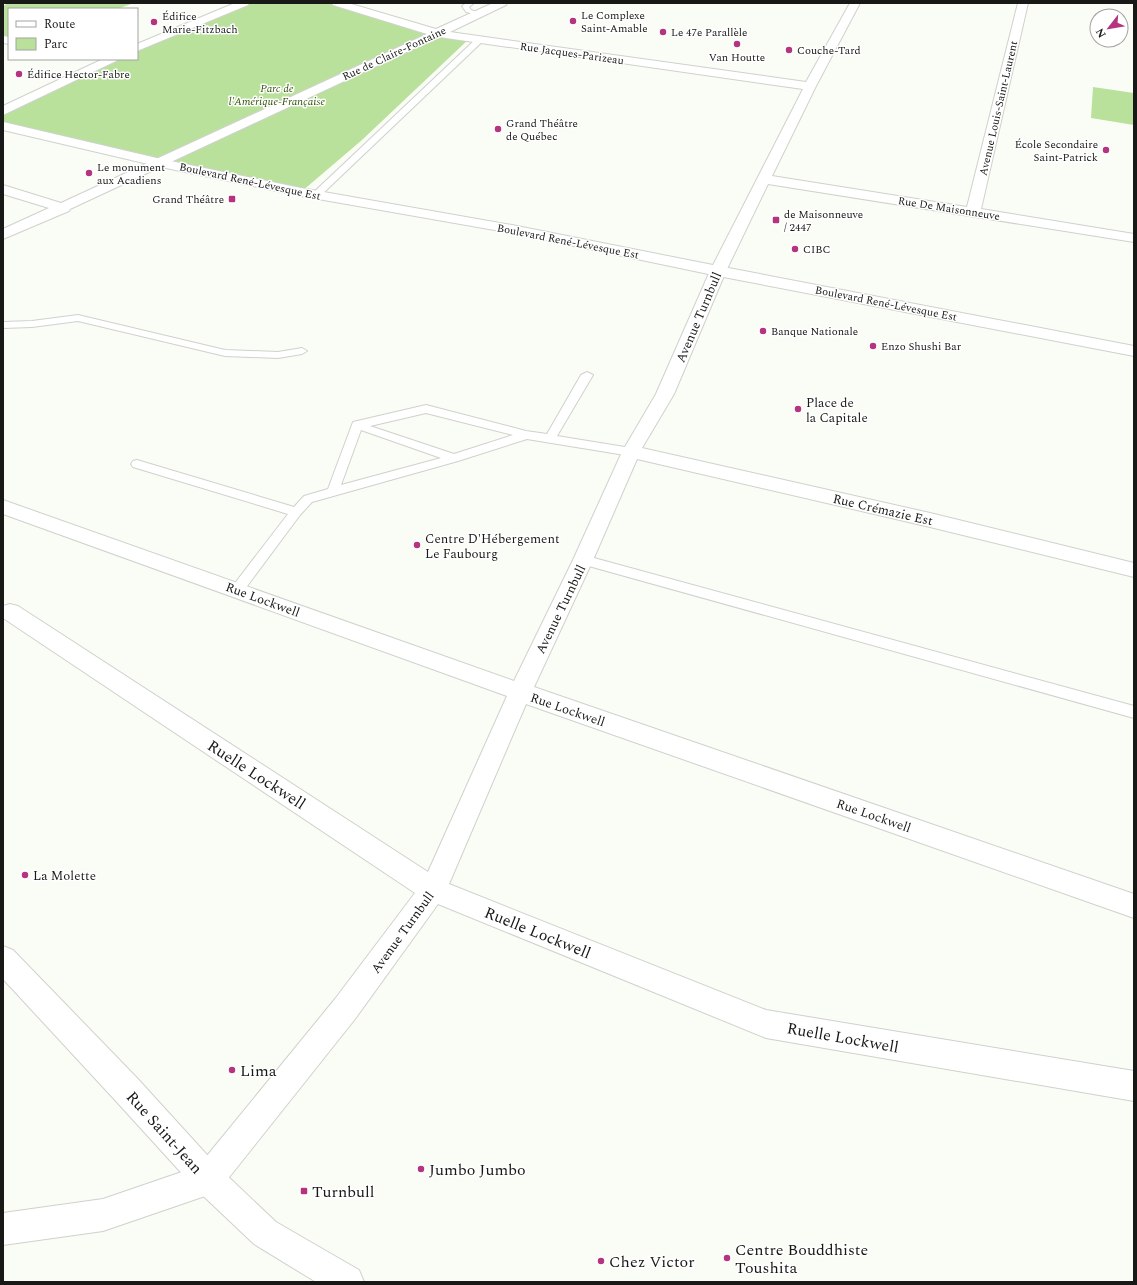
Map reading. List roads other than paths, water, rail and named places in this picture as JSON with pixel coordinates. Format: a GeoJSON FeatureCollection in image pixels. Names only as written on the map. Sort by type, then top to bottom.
{"type":"FeatureCollection","features":[{"type":"Feature","properties":{"kind":"street"},"geometry":{"type":"LineString","coordinates":[[138,48],[244,3]]}},
{"type":"Feature","properties":{"kind":"street","name":"Rue Jacques-Parizeau"},"geometry":{"type":"LineString","coordinates":[[337,3],[436,33],[810,86]]}},
{"type":"Feature","properties":{"kind":"street","name":"Rue de Claire-Fontaine"},"geometry":{"type":"LineString","coordinates":[[3,235],[161,163],[502,3]]}},
{"type":"Feature","properties":{"kind":"street","name":"Avenue Turnbull"},"geometry":{"type":"LineString","coordinates":[[208,1179],[345,1009],[433,890],[520,692],[583,560],[631,452],[665,394],[718,271],[810,86],[855,3]]}},
{"type":"Feature","properties":{"kind":"street","name":"Avenue Louis-Saint-Laurent"},"geometry":{"type":"LineString","coordinates":[[973,212],[1022,3]]}},
{"type":"Feature","properties":{"kind":"street"},"geometry":{"type":"LineString","coordinates":[[96,60],[107,61]]}},
{"type":"Feature","properties":{"kind":"street"},"geometry":{"type":"LineString","coordinates":[[3,111],[107,61]]}},
{"type":"Feature","properties":{"kind":"street","name":"Boulevard René-Lévesque Est"},"geometry":{"type":"LineString","coordinates":[[3,126],[161,163],[316,195],[512,229],[718,271],[1134,352]]}},
{"type":"Feature","properties":{"kind":"street","name":"Rue De Maisonneuve"},"geometry":{"type":"LineString","coordinates":[[764,179],[1134,238]]}},
{"type":"Feature","properties":{"kind":"street"},"geometry":{"type":"LineString","coordinates":[[3,189],[64,208]]}},
{"type":"Feature","properties":{"kind":"street","name":"Rue Crémazie Est"},"geometry":{"type":"LineString","coordinates":[[631,452],[930,520],[1134,570]]}},
{"type":"Feature","properties":{"kind":"street","name":"Rue Lockwell"},"geometry":{"type":"LineString","coordinates":[[3,507],[520,692],[1134,906]]}},
{"type":"Feature","properties":{"kind":"street","name":"Ruelle Lockwell"},"geometry":{"type":"LineString","coordinates":[[10,612],[433,890],[766,1024],[1134,1086]]}},
{"type":"Feature","properties":{"kind":"street","name":"Rue Saint-Jean"},"geometry":{"type":"LineString","coordinates":[[3,960],[126,1089],[208,1179],[265,1233],[347,1282]]}},
{"type":"Feature","properties":{"kind":"street"},"geometry":{"type":"LineString","coordinates":[[3,1229],[103,1215],[208,1179]]}},
{"type":"Feature","properties":{"kind":"lane"},"geometry":{"type":"LineString","coordinates":[[471,3],[465,6],[468,11],[478,14]]}},
{"type":"Feature","properties":{"kind":"lane"},"geometry":{"type":"LineString","coordinates":[[316,195],[480,40]]}},
{"type":"Feature","properties":{"kind":"lane"},"geometry":{"type":"LineString","coordinates":[[3,325],[32,324],[78,318],[225,353],[278,356],[302,351]]}},
{"type":"Feature","properties":{"kind":"lane"},"geometry":{"type":"LineString","coordinates":[[550,439],[587,375]]}},
{"type":"Feature","properties":{"kind":"lane"},"geometry":{"type":"LineString","coordinates":[[357,426],[426,409],[527,435],[631,452]]}},
{"type":"Feature","properties":{"kind":"lane"},"geometry":{"type":"LineString","coordinates":[[357,426],[454,458]]}},
{"type":"Feature","properties":{"kind":"lane"},"geometry":{"type":"LineString","coordinates":[[333,492],[357,426]]}},
{"type":"Feature","properties":{"kind":"lane"},"geometry":{"type":"LineString","coordinates":[[237,590],[296,512],[308,499],[454,458],[527,435]]}},
{"type":"Feature","properties":{"kind":"lane"},"geometry":{"type":"LineString","coordinates":[[137,464],[296,512]]}},
{"type":"Feature","properties":{"kind":"lane"},"geometry":{"type":"LineString","coordinates":[[583,560],[1134,712]]}},
{"type":"Feature","properties":{"kind":"place","name":"Le Complexe Saint-Amable"},"geometry":{"type":"Point","coordinates":[573,21]}},
{"type":"Feature","properties":{"kind":"place","name":"Édifice Marie-Fitzbach"},"geometry":{"type":"Point","coordinates":[154,22]}},
{"type":"Feature","properties":{"kind":"place","name":"Le 47e Parallèle"},"geometry":{"type":"Point","coordinates":[663,32]}},
{"type":"Feature","properties":{"kind":"place","name":"Van Houtte"},"geometry":{"type":"Point","coordinates":[737,44]}},
{"type":"Feature","properties":{"kind":"place","name":"Couche-Tard"},"geometry":{"type":"Point","coordinates":[789,50]}},
{"type":"Feature","properties":{"kind":"place","name":"Édifice Hector-Fabre"},"geometry":{"type":"Point","coordinates":[19,74]}},
{"type":"Feature","properties":{"kind":"place","name":"Grand Théâtre de Québec"},"geometry":{"type":"Point","coordinates":[498,129]}},
{"type":"Feature","properties":{"kind":"place","name":"École Secondaire Saint-Patrick"},"geometry":{"type":"Point","coordinates":[1106,150]}},
{"type":"Feature","properties":{"kind":"place","name":"Le monument aux Acadiens"},"geometry":{"type":"Point","coordinates":[89,173]}},
{"type":"Feature","properties":{"kind":"place","name":"Grand Théâtre"},"geometry":{"type":"Point","coordinates":[232,199]}},
{"type":"Feature","properties":{"kind":"place","name":"de Maisonneuve / 2447"},"geometry":{"type":"Point","coordinates":[776,220]}},
{"type":"Feature","properties":{"kind":"place","name":"CIBC"},"geometry":{"type":"Point","coordinates":[795,249]}},
{"type":"Feature","properties":{"kind":"place","name":"Banque Nationale"},"geometry":{"type":"Point","coordinates":[763,331]}},
{"type":"Feature","properties":{"kind":"place","name":"Enzo Shushi Bar"},"geometry":{"type":"Point","coordinates":[873,346]}},
{"type":"Feature","properties":{"kind":"place","name":"Place de la Capitale"},"geometry":{"type":"Point","coordinates":[798,409]}},
{"type":"Feature","properties":{"kind":"place","name":"Centre D'Hébergement Le Faubourg"},"geometry":{"type":"Point","coordinates":[417,545]}},
{"type":"Feature","properties":{"kind":"place","name":"La Molette"},"geometry":{"type":"Point","coordinates":[25,875]}},
{"type":"Feature","properties":{"kind":"place","name":"Lima"},"geometry":{"type":"Point","coordinates":[232,1070]}},
{"type":"Feature","properties":{"kind":"place","name":"Jumbo Jumbo"},"geometry":{"type":"Point","coordinates":[421,1169]}},
{"type":"Feature","properties":{"kind":"place","name":"Turnbull"},"geometry":{"type":"Point","coordinates":[304,1191]}},
{"type":"Feature","properties":{"kind":"place","name":"Centre Bouddhiste Toushita"},"geometry":{"type":"Point","coordinates":[727,1258]}},
{"type":"Feature","properties":{"kind":"place","name":"Chez Victor"},"geometry":{"type":"Point","coordinates":[601,1261]}},
{"type":"Feature","properties":{"kind":"park label","name":"Parc de l'Amérique-Française"},"geometry":{"type":"Point","coordinates":[277,94]}}]}
